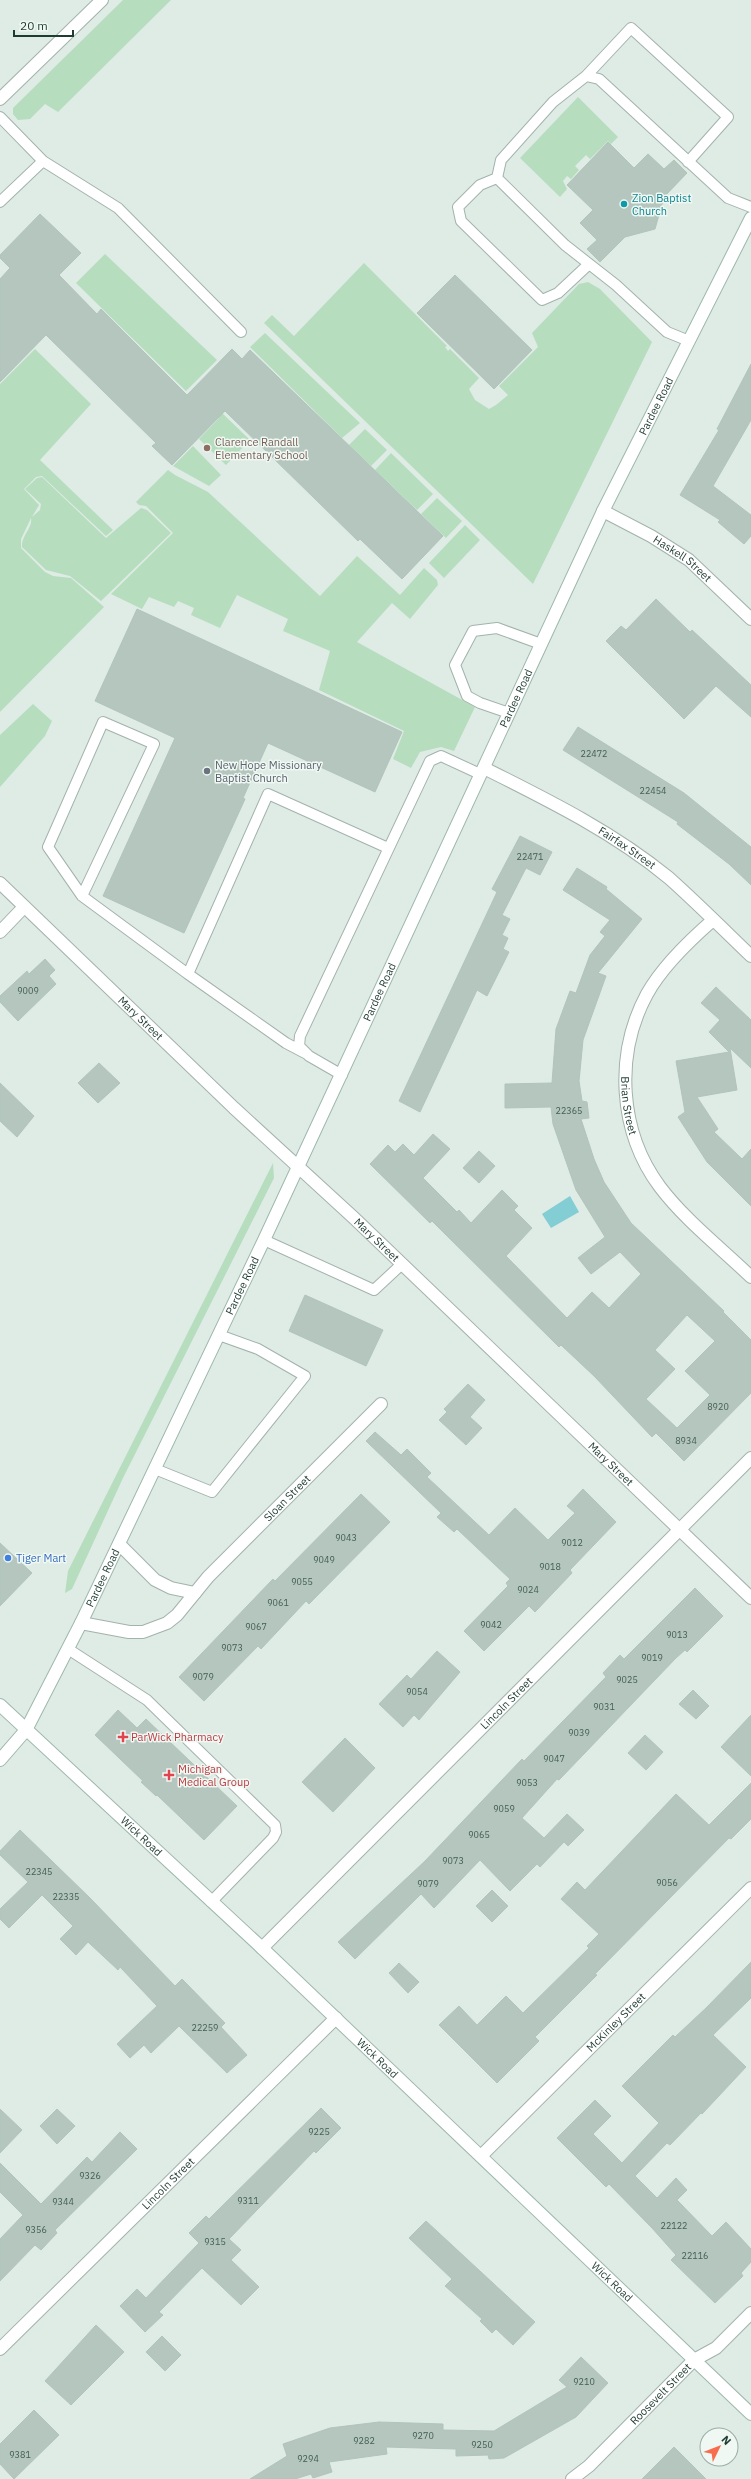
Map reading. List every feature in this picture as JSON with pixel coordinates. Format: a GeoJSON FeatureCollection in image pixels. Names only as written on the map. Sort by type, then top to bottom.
{"type":"FeatureCollection","features":[{"type":"Feature","properties":{"kind":"street"},"geometry":{"type":"LineString","coordinates":[[0,99],[102,0]]}},
{"type":"Feature","properties":{"kind":"street","name":"Pardee Road"},"geometry":{"type":"LineString","coordinates":[[0,1760],[26,1730],[81,1623],[342,1075],[603,512],[751,218]]}},
{"type":"Feature","properties":{"kind":"street","name":"Haskell Street"},"geometry":{"type":"LineString","coordinates":[[603,512],[651,536],[689,560],[751,619]]}},
{"type":"Feature","properties":{"kind":"street","name":"Fairfax Street"},"geometry":{"type":"LineString","coordinates":[[482,771],[562,807],[617,840],[668,878],[751,956]]}},
{"type":"Feature","properties":{"kind":"street","name":"Mary Street"},"geometry":{"type":"LineString","coordinates":[[0,883],[228,1103],[402,1264],[751,1598]]}},
{"type":"Feature","properties":{"kind":"street"},"geometry":{"type":"LineString","coordinates":[[0,932],[24,907]]}},
{"type":"Feature","properties":{"kind":"street","name":"Brian Street"},"geometry":{"type":"LineString","coordinates":[[713,920],[667,968],[648,993],[638,1013],[629,1043],[625,1074],[627,1106],[638,1148],[660,1186],[672,1201],[751,1277]]}},
{"type":"Feature","properties":{"kind":"street","name":"Sloan Street"},"geometry":{"type":"LineString","coordinates":[[81,1623],[129,1632],[157,1628],[177,1615],[208,1577],[381,1404]]}},
{"type":"Feature","properties":{"kind":"street","name":"Lincoln Street"},"geometry":{"type":"LineString","coordinates":[[262,1948],[680,1531],[751,1458]]}},
{"type":"Feature","properties":{"kind":"street"},"geometry":{"type":"LineString","coordinates":[[119,1544],[155,1580],[171,1588],[195,1593]]}},
{"type":"Feature","properties":{"kind":"street","name":"Wick Road"},"geometry":{"type":"LineString","coordinates":[[0,1706],[262,1948],[751,2414]]}},
{"type":"Feature","properties":{"kind":"street","name":"McKinley Street"},"geometry":{"type":"LineString","coordinates":[[481,2156],[751,1888]]}},
{"type":"Feature","properties":{"kind":"street","name":"Lincoln Street"},"geometry":{"type":"LineString","coordinates":[[0,2349],[336,2018]]}},
{"type":"Feature","properties":{"kind":"street","name":"Roosevelt Street"},"geometry":{"type":"LineString","coordinates":[[572,2479],[589,2466],[694,2360],[716,2348],[751,2314]]}},
{"type":"Feature","properties":{"kind":"lane"},"geometry":{"type":"LineString","coordinates":[[496,178],[501,160],[553,102],[586,76],[631,28],[728,117],[688,162]]}},
{"type":"Feature","properties":{"kind":"lane"},"geometry":{"type":"LineString","coordinates":[[586,76],[599,79],[728,198],[751,207]]}},
{"type":"Feature","properties":{"kind":"lane"},"geometry":{"type":"LineString","coordinates":[[0,117],[43,161],[118,208],[241,332]]}},
{"type":"Feature","properties":{"kind":"lane"},"geometry":{"type":"LineString","coordinates":[[0,202],[43,161]]}},
{"type":"Feature","properties":{"kind":"lane"},"geometry":{"type":"LineString","coordinates":[[496,178],[565,245],[667,332],[689,341]]}},
{"type":"Feature","properties":{"kind":"lane"},"geometry":{"type":"LineString","coordinates":[[496,178],[480,185],[458,207],[461,221],[542,300],[558,293],[589,264]]}},
{"type":"Feature","properties":{"kind":"lane"},"geometry":{"type":"LineString","coordinates":[[509,713],[480,703],[467,696],[455,665],[473,631],[497,628],[541,644]]}},
{"type":"Feature","properties":{"kind":"lane"},"geometry":{"type":"LineString","coordinates":[[82,896],[154,744],[104,722],[48,847],[82,896],[188,974],[286,1043],[342,1075]]}},
{"type":"Feature","properties":{"kind":"lane"},"geometry":{"type":"LineString","coordinates":[[305,1053],[299,1046],[300,1036],[430,761],[440,756],[482,771]]}},
{"type":"Feature","properties":{"kind":"lane"},"geometry":{"type":"LineString","coordinates":[[188,974],[268,794],[388,848]]}},
{"type":"Feature","properties":{"kind":"lane"},"geometry":{"type":"LineString","coordinates":[[264,1240],[374,1290],[402,1264]]}},
{"type":"Feature","properties":{"kind":"lane"},"geometry":{"type":"LineString","coordinates":[[155,1469],[212,1492],[305,1376],[258,1349],[219,1335]]}},
{"type":"Feature","properties":{"kind":"lane"},"geometry":{"type":"LineString","coordinates":[[68,1648],[147,1700],[275,1825],[276,1832],[273,1838],[211,1902]]}},
{"type":"Feature","properties":{"kind":"green space"},"geometry":{"type":"Polygon","coordinates":[[[123,0],[171,0],[58,112],[45,104],[30,119],[18,120],[13,114],[13,108],[123,0]]]}},
{"type":"Feature","properties":{"kind":"green space"},"geometry":{"type":"Polygon","coordinates":[[[578,97],[618,137],[611,144],[608,141],[590,159],[586,155],[575,166],[579,170],[571,179],[567,176],[563,181],[567,189],[560,197],[520,158],[578,97]]]}},
{"type":"Feature","properties":{"kind":"green space"},"geometry":{"type":"Polygon","coordinates":[[[105,254],[217,360],[186,391],[76,283],[105,254]]]}},
{"type":"Feature","properties":{"kind":"green space"},"geometry":{"type":"Polygon","coordinates":[[[364,263],[447,346],[445,347],[448,351],[450,349],[479,378],[469,389],[475,400],[489,409],[508,395],[499,386],[538,347],[532,333],[579,284],[588,282],[600,289],[652,342],[533,584],[264,323],[272,315],[294,336],[364,263]]]}},
{"type":"Feature","properties":{"kind":"green space"},"geometry":{"type":"Polygon","coordinates":[[[265,333],[360,423],[342,438],[250,347],[265,333]]]}},
{"type":"Feature","properties":{"kind":"green space"},"geometry":{"type":"Polygon","coordinates":[[[35,349],[91,404],[40,460],[113,530],[106,536],[42,476],[36,477],[24,489],[39,505],[32,517],[40,510],[41,504],[25,489],[37,478],[42,477],[106,538],[141,508],[147,510],[171,533],[101,601],[70,576],[46,570],[22,547],[23,539],[30,525],[31,518],[21,539],[21,548],[45,572],[53,576],[71,578],[104,607],[0,712],[0,384],[35,349]]]}},
{"type":"Feature","properties":{"kind":"green space"},"geometry":{"type":"Polygon","coordinates":[[[221,412],[250,440],[226,465],[199,439],[219,418],[217,416],[221,412]]]}},
{"type":"Feature","properties":{"kind":"green space"},"geometry":{"type":"Polygon","coordinates":[[[365,429],[387,450],[371,466],[349,445],[365,429]]]}},
{"type":"Feature","properties":{"kind":"green space"},"geometry":{"type":"Polygon","coordinates":[[[193,446],[221,475],[209,486],[173,466],[193,446]]]}},
{"type":"Feature","properties":{"kind":"green space"},"geometry":{"type":"Polygon","coordinates":[[[391,453],[433,494],[417,510],[375,470],[391,453]]]}},
{"type":"Feature","properties":{"kind":"green space"},"geometry":{"type":"Polygon","coordinates":[[[168,470],[208,492],[320,596],[357,556],[400,595],[424,568],[437,580],[438,585],[410,619],[392,603],[357,642],[475,707],[454,751],[441,747],[420,752],[411,768],[393,759],[404,731],[319,690],[330,651],[283,631],[288,619],[237,595],[220,628],[191,615],[194,608],[178,601],[174,607],[149,597],[142,609],[111,594],[173,533],[146,506],[139,505],[136,502],[168,470]]]}},
{"type":"Feature","properties":{"kind":"green space"},"geometry":{"type":"Polygon","coordinates":[[[437,498],[462,521],[446,538],[421,514],[437,498]]]}},
{"type":"Feature","properties":{"kind":"green space"},"geometry":{"type":"Polygon","coordinates":[[[465,525],[480,540],[444,578],[429,563],[465,525]]]}},
{"type":"Feature","properties":{"kind":"green space"},"geometry":{"type":"Polygon","coordinates":[[[33,704],[52,721],[45,736],[0,787],[0,735],[33,704]]]}},
{"type":"Feature","properties":{"kind":"green space"},"geometry":{"type":"Polygon","coordinates":[[[273,1163],[274,1178],[123,1478],[72,1589],[65,1593],[68,1571],[273,1163]]]}},
{"type":"Feature","properties":{"kind":"water"},"geometry":{"type":"Polygon","coordinates":[[[570,1196],[579,1212],[551,1228],[542,1214],[570,1196]]]}},
{"type":"Feature","properties":{"kind":"building","name":"Zion Baptist Church"},"geometry":{"type":"Polygon","coordinates":[[[608,142],[634,168],[648,154],[664,169],[674,160],[687,173],[664,197],[655,229],[625,237],[600,262],[587,249],[597,240],[580,223],[593,210],[567,185],[608,142]]]}},
{"type":"Feature","properties":{"kind":"building"},"geometry":{"type":"Polygon","coordinates":[[[40,214],[81,253],[59,275],[97,314],[101,309],[187,395],[232,349],[242,359],[250,350],[443,536],[402,579],[360,539],[358,541],[225,411],[172,465],[152,446],[156,443],[46,335],[0,382],[0,279],[10,268],[0,258],[0,255],[40,214]]]}},
{"type":"Feature","properties":{"kind":"building"},"geometry":{"type":"Polygon","coordinates":[[[455,275],[532,350],[494,389],[417,313],[455,275]]]}},
{"type":"Feature","properties":{"kind":"building"},"geometry":{"type":"Polygon","coordinates":[[[751,364],[751,420],[713,486],[751,515],[751,536],[744,544],[718,522],[720,520],[680,495],[719,430],[717,429],[751,364]]]}},
{"type":"Feature","properties":{"kind":"building"},"geometry":{"type":"Polygon","coordinates":[[[656,599],[690,632],[692,630],[751,685],[751,717],[716,686],[684,719],[606,641],[621,626],[626,630],[656,599]]]}},
{"type":"Feature","properties":{"kind":"building","name":"New Hope Missionary Baptist Church"},"geometry":{"type":"Polygon","coordinates":[[[137,609],[402,732],[375,792],[268,743],[243,798],[245,799],[184,933],[103,896],[175,738],[95,701],[137,609]]]}},
{"type":"Feature","properties":{"kind":"building"},"geometry":{"type":"Polygon","coordinates":[[[578,727],[684,793],[751,847],[751,885],[729,864],[677,824],[678,822],[563,750],[578,727]]]}},
{"type":"Feature","properties":{"kind":"building"},"geometry":{"type":"Polygon","coordinates":[[[520,836],[552,852],[540,875],[526,868],[502,915],[510,919],[502,935],[508,938],[503,949],[509,952],[487,996],[477,990],[420,1112],[399,1101],[497,892],[492,889],[520,836]]]}},
{"type":"Feature","properties":{"kind":"building"},"geometry":{"type":"Polygon","coordinates":[[[577,868],[607,887],[606,889],[642,919],[598,973],[606,976],[583,1040],[579,1081],[582,1101],[587,1102],[589,1118],[581,1119],[594,1159],[604,1182],[631,1223],[724,1311],[723,1312],[751,1340],[751,1393],[684,1461],[656,1433],[652,1437],[594,1376],[561,1345],[559,1347],[432,1221],[430,1223],[370,1164],[388,1145],[395,1152],[403,1144],[414,1155],[433,1134],[450,1149],[423,1178],[457,1212],[459,1210],[471,1223],[502,1190],[518,1206],[514,1210],[532,1228],[506,1256],[567,1318],[592,1292],[609,1308],[641,1274],[620,1252],[591,1274],[578,1258],[605,1237],[576,1190],[553,1124],[551,1107],[505,1108],[505,1084],[552,1083],[556,1029],[570,991],[576,993],[590,955],[605,936],[600,932],[610,920],[563,890],[577,868]],[[687,1315],[655,1350],[675,1369],[646,1399],[677,1428],[710,1395],[685,1371],[715,1341],[687,1315]]]}},
{"type":"Feature","properties":{"kind":"building"},"geometry":{"type":"Polygon","coordinates":[[[45,959],[55,970],[49,976],[56,984],[18,1021],[0,1002],[0,996],[27,971],[29,974],[45,959]]]}},
{"type":"Feature","properties":{"kind":"building"},"geometry":{"type":"Polygon","coordinates":[[[716,987],[751,1020],[751,1068],[730,1048],[737,1090],[697,1097],[718,1129],[714,1132],[742,1159],[751,1149],[751,1206],[707,1162],[678,1117],[685,1112],[676,1061],[729,1052],[709,1032],[720,1020],[701,1003],[716,987]]]}},
{"type":"Feature","properties":{"kind":"building"},"geometry":{"type":"Polygon","coordinates":[[[99,1063],[120,1083],[98,1103],[78,1083],[99,1063]]]}},
{"type":"Feature","properties":{"kind":"building"},"geometry":{"type":"Polygon","coordinates":[[[0,1083],[34,1116],[17,1137],[0,1121],[0,1083]]]}},
{"type":"Feature","properties":{"kind":"building"},"geometry":{"type":"Polygon","coordinates":[[[479,1151],[495,1166],[479,1183],[463,1168],[479,1151]]]}},
{"type":"Feature","properties":{"kind":"building"},"geometry":{"type":"Polygon","coordinates":[[[305,1295],[383,1330],[366,1366],[289,1331],[305,1295]]]}},
{"type":"Feature","properties":{"kind":"building"},"geometry":{"type":"Polygon","coordinates":[[[468,1384],[485,1400],[470,1417],[482,1428],[466,1445],[439,1420],[447,1412],[444,1409],[468,1384]]]}},
{"type":"Feature","properties":{"kind":"building"},"geometry":{"type":"Polygon","coordinates":[[[375,1432],[401,1455],[407,1449],[431,1473],[427,1477],[489,1535],[515,1508],[548,1540],[575,1513],[567,1506],[583,1489],[616,1522],[570,1570],[572,1573],[535,1612],[529,1606],[484,1651],[464,1631],[508,1586],[506,1583],[510,1579],[457,1529],[454,1532],[437,1517],[441,1513],[366,1441],[375,1432]]]}},
{"type":"Feature","properties":{"kind":"building"},"geometry":{"type":"Polygon","coordinates":[[[361,1494],[390,1522],[309,1604],[306,1601],[261,1649],[258,1646],[204,1701],[179,1677],[273,1579],[275,1581],[361,1494]]]}},
{"type":"Feature","properties":{"kind":"building","name":"Tiger Mart"},"geometry":{"type":"Polygon","coordinates":[[[0,1543],[32,1573],[0,1606],[0,1543]]]}},
{"type":"Feature","properties":{"kind":"building"},"geometry":{"type":"Polygon","coordinates":[[[695,1588],[723,1616],[687,1652],[685,1650],[676,1658],[559,1780],[557,1779],[522,1818],[544,1838],[567,1814],[584,1830],[568,1846],[564,1842],[540,1867],[537,1864],[510,1891],[480,1860],[434,1908],[421,1894],[355,1959],[338,1942],[424,1862],[522,1759],[524,1761],[606,1677],[603,1673],[620,1655],[624,1659],[695,1588]]]}},
{"type":"Feature","properties":{"kind":"building"},"geometry":{"type":"Polygon","coordinates":[[[437,1651],[460,1672],[419,1720],[414,1715],[403,1727],[379,1704],[407,1675],[411,1679],[437,1651]]]}},
{"type":"Feature","properties":{"kind":"building"},"geometry":{"type":"Polygon","coordinates":[[[693,1690],[709,1706],[696,1719],[679,1704],[693,1690]]]}},
{"type":"Feature","properties":{"kind":"building"},"geometry":{"type":"Polygon","coordinates":[[[118,1710],[137,1728],[146,1719],[237,1806],[204,1840],[157,1795],[156,1796],[141,1782],[143,1781],[95,1735],[118,1710]]]}},
{"type":"Feature","properties":{"kind":"building"},"geometry":{"type":"Polygon","coordinates":[[[751,1715],[751,1776],[721,1747],[751,1715]]]}},
{"type":"Feature","properties":{"kind":"building"},"geometry":{"type":"Polygon","coordinates":[[[645,1735],[663,1752],[646,1770],[628,1753],[645,1735]]]}},
{"type":"Feature","properties":{"kind":"building"},"geometry":{"type":"Polygon","coordinates":[[[345,1738],[375,1768],[333,1812],[302,1782],[345,1738]]]}},
{"type":"Feature","properties":{"kind":"building"},"geometry":{"type":"Polygon","coordinates":[[[751,1783],[751,1819],[731,1839],[729,1838],[595,1974],[597,1975],[535,2037],[539,2041],[497,2083],[439,2025],[459,2006],[477,2025],[506,1996],[523,2013],[589,1948],[587,1946],[599,1934],[561,1899],[577,1882],[585,1890],[676,1794],[709,1825],[751,1783]]]}},
{"type":"Feature","properties":{"kind":"building"},"geometry":{"type":"Polygon","coordinates":[[[20,1830],[90,1898],[175,1986],[182,1979],[225,2023],[221,2027],[247,2055],[227,2073],[179,2026],[151,2053],[144,2045],[130,2058],[117,2044],[157,2006],[120,1967],[118,1970],[88,1942],[76,1955],[60,1939],[73,1926],[42,1895],[9,1928],[0,1919],[0,1909],[28,1882],[0,1855],[0,1851],[20,1830]]]}},
{"type":"Feature","properties":{"kind":"building"},"geometry":{"type":"Polygon","coordinates":[[[492,1890],[508,1906],[492,1922],[476,1906],[492,1890]]]}},
{"type":"Feature","properties":{"kind":"building"},"geometry":{"type":"Polygon","coordinates":[[[751,1962],[751,1998],[713,2035],[746,2067],[702,2114],[701,2113],[670,2145],[667,2143],[635,2176],[657,2198],[676,2178],[687,2190],[677,2200],[712,2236],[726,2222],[751,2249],[751,2262],[741,2273],[743,2276],[715,2303],[671,2260],[676,2255],[652,2228],[609,2184],[606,2187],[557,2138],[595,2100],[611,2116],[593,2134],[622,2163],[659,2123],[622,2086],[673,2035],[675,2037],[706,2008],[751,1962]]]}},
{"type":"Feature","properties":{"kind":"building"},"geometry":{"type":"Polygon","coordinates":[[[399,1963],[419,1982],[408,1993],[389,1973],[399,1963]]]}},
{"type":"Feature","properties":{"kind":"building"},"geometry":{"type":"Polygon","coordinates":[[[321,2108],[341,2128],[316,2153],[314,2151],[229,2239],[241,2250],[231,2260],[259,2287],[241,2305],[202,2268],[159,2312],[163,2315],[145,2332],[120,2306],[137,2289],[146,2298],[199,2243],[189,2233],[206,2216],[209,2219],[321,2108]]]}},
{"type":"Feature","properties":{"kind":"building"},"geometry":{"type":"Polygon","coordinates":[[[0,2109],[22,2130],[0,2153],[0,2109]]]}},
{"type":"Feature","properties":{"kind":"building"},"geometry":{"type":"Polygon","coordinates":[[[57,2109],[75,2126],[57,2144],[40,2126],[57,2109]]]}},
{"type":"Feature","properties":{"kind":"building"},"geometry":{"type":"Polygon","coordinates":[[[120,2132],[137,2149],[55,2230],[57,2233],[41,2250],[35,2245],[0,2281],[0,2239],[23,2215],[0,2192],[0,2163],[41,2204],[87,2157],[92,2162],[120,2132]]]}},
{"type":"Feature","properties":{"kind":"building"},"geometry":{"type":"Polygon","coordinates":[[[426,2221],[535,2322],[513,2345],[496,2329],[492,2333],[480,2321],[482,2319],[445,2286],[452,2279],[409,2238],[426,2221]]]}},
{"type":"Feature","properties":{"kind":"building"},"geometry":{"type":"Polygon","coordinates":[[[96,2325],[124,2352],[71,2405],[45,2381],[96,2325]]]}},
{"type":"Feature","properties":{"kind":"building"},"geometry":{"type":"Polygon","coordinates":[[[162,2336],[181,2355],[165,2371],[146,2352],[162,2336]]]}},
{"type":"Feature","properties":{"kind":"building"},"geometry":{"type":"Polygon","coordinates":[[[581,2357],[608,2383],[576,2417],[504,2458],[489,2459],[488,2455],[456,2456],[456,2449],[386,2447],[387,2454],[329,2462],[332,2472],[313,2478],[311,2474],[295,2479],[250,2479],[287,2456],[283,2444],[330,2428],[379,2422],[443,2424],[443,2430],[494,2431],[567,2387],[559,2380],[581,2357]]]}},
{"type":"Feature","properties":{"kind":"building"},"geometry":{"type":"Polygon","coordinates":[[[34,2410],[59,2435],[14,2479],[0,2464],[0,2444],[34,2410]]]}},
{"type":"Feature","properties":{"kind":"building"},"geometry":{"type":"Polygon","coordinates":[[[674,2447],[706,2479],[642,2479],[674,2447]]]}},
{"type":"Feature","properties":{"kind":"place","name":"Zion Baptist Church"},"geometry":{"type":"Point","coordinates":[624,204]}},
{"type":"Feature","properties":{"kind":"place","name":"Clarence Randall Elementary School"},"geometry":{"type":"Point","coordinates":[207,448]}},
{"type":"Feature","properties":{"kind":"place","name":"New Hope Missionary Baptist Church"},"geometry":{"type":"Point","coordinates":[207,771]}},
{"type":"Feature","properties":{"kind":"place","name":"Tiger Mart"},"geometry":{"type":"Point","coordinates":[8,1558]}},
{"type":"Feature","properties":{"kind":"place","name":"ParWick Pharmacy"},"geometry":{"type":"Point","coordinates":[123,1737]}},
{"type":"Feature","properties":{"kind":"place","name":"Michigan Medical Group"},"geometry":{"type":"Point","coordinates":[169,1775]}}]}
